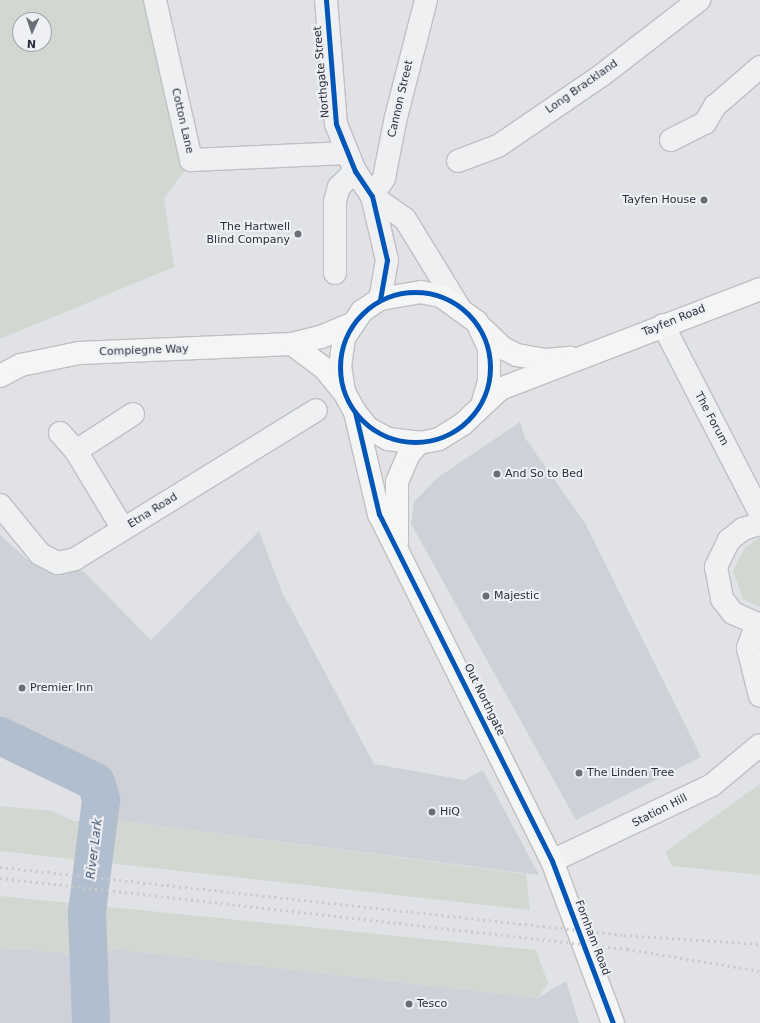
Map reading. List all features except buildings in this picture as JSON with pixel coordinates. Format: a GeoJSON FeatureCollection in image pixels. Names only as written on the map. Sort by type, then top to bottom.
{"type":"FeatureCollection","features":[{"type":"Feature","properties":{"kind":"main road","name":"Tayfen Road"},"geometry":{"type":"LineString","coordinates":[[419,444],[439,439],[463,424],[483,402],[500,389],[590,357],[663,324],[760,289]]}},
{"type":"Feature","properties":{"kind":"main road"},"geometry":{"type":"LineString","coordinates":[[344,392],[341,352],[354,323],[380,299],[420,292],[441,296],[459,307],[477,322],[503,348],[517,355],[546,360],[590,357]]}},
{"type":"Feature","properties":{"kind":"main road"},"geometry":{"type":"LineString","coordinates":[[477,322],[489,348],[491,363],[483,402]]}},
{"type":"Feature","properties":{"kind":"main road","name":"Compiegne Way"},"geometry":{"type":"LineString","coordinates":[[0,376],[21,365],[79,353],[292,344],[322,337],[354,323]]}},
{"type":"Feature","properties":{"kind":"main road"},"geometry":{"type":"LineString","coordinates":[[292,344],[325,369],[344,392],[355,412],[368,428],[388,439],[419,444]]}},
{"type":"Feature","properties":{"kind":"main road"},"geometry":{"type":"LineString","coordinates":[[355,412],[372,492],[379,514],[398,549]]}},
{"type":"Feature","properties":{"kind":"main road"},"geometry":{"type":"LineString","coordinates":[[398,549],[397,482],[409,454],[419,444]]}},
{"type":"Feature","properties":{"kind":"main road","name":"Out Northgate"},"geometry":{"type":"LineString","coordinates":[[398,549],[552,861]]}},
{"type":"Feature","properties":{"kind":"main road","name":"Fornham Road"},"geometry":{"type":"LineString","coordinates":[[552,861],[613,1023]]}},
{"type":"Feature","properties":{"kind":"street","name":"Cotton Lane"},"geometry":{"type":"LineString","coordinates":[[155,0],[191,160],[351,162]]}},
{"type":"Feature","properties":{"kind":"street","name":"Northgate Street"},"geometry":{"type":"LineString","coordinates":[[326,0],[336,124],[351,162],[372,196],[387,260],[380,299]]}},
{"type":"Feature","properties":{"kind":"street","name":"Cannon Street"},"geometry":{"type":"LineString","coordinates":[[372,196],[384,178],[396,116],[426,0]]}},
{"type":"Feature","properties":{"kind":"street","name":"Long Brackland"},"geometry":{"type":"LineString","coordinates":[[458,161],[498,146],[602,75],[699,0]]}},
{"type":"Feature","properties":{"kind":"street"},"geometry":{"type":"LineString","coordinates":[[671,140],[705,123],[715,106],[760,67]]}},
{"type":"Feature","properties":{"kind":"street"},"geometry":{"type":"LineString","coordinates":[[335,273],[335,201],[339,187],[351,162]]}},
{"type":"Feature","properties":{"kind":"street","name":"Northgate Street"},"geometry":{"type":"LineString","coordinates":[[372,196],[406,219],[459,307]]}},
{"type":"Feature","properties":{"kind":"street","name":"The Forum"},"geometry":{"type":"LineString","coordinates":[[663,324],[760,513]]}},
{"type":"Feature","properties":{"kind":"street","name":"Etna Road"},"geometry":{"type":"LineString","coordinates":[[0,505],[40,554],[58,563],[75,559],[316,410]]}},
{"type":"Feature","properties":{"kind":"street"},"geometry":{"type":"LineString","coordinates":[[76,451],[133,414]]}},
{"type":"Feature","properties":{"kind":"street"},"geometry":{"type":"LineString","coordinates":[[60,433],[76,451],[123,529]]}},
{"type":"Feature","properties":{"kind":"street"},"geometry":{"type":"LineString","coordinates":[[760,524],[743,529],[729,540],[716,567],[722,599],[733,613],[758,625],[748,648],[760,696]]}},
{"type":"Feature","properties":{"kind":"street","name":"Station Hill"},"geometry":{"type":"LineString","coordinates":[[552,861],[712,784],[760,745]]}},
{"type":"Feature","properties":{"kind":"shaded area"},"geometry":{"type":"Polygon","coordinates":[[[0,0],[149,0],[189,165],[164,198],[174,267],[0,339],[0,0]]]}},
{"type":"Feature","properties":{"kind":"shaded area"},"geometry":{"type":"Polygon","coordinates":[[[520,422],[525,438],[585,523],[701,757],[576,820],[411,524],[414,502],[437,478],[520,422]]]}},
{"type":"Feature","properties":{"kind":"shaded area"},"geometry":{"type":"Polygon","coordinates":[[[259,531],[282,592],[374,764],[464,780],[483,770],[539,875],[113,820],[115,799],[108,782],[100,774],[0,727],[0,535],[28,560],[83,571],[151,640],[259,531]]]}},
{"type":"Feature","properties":{"kind":"shaded area"},"geometry":{"type":"Polygon","coordinates":[[[760,537],[760,607],[743,599],[733,571],[744,549],[760,537]]]}},
{"type":"Feature","properties":{"kind":"shaded area"},"geometry":{"type":"Polygon","coordinates":[[[760,784],[760,875],[672,866],[665,852],[760,784]]]}},
{"type":"Feature","properties":{"kind":"shaded area"},"geometry":{"type":"Polygon","coordinates":[[[0,806],[53,811],[74,821],[113,820],[526,874],[530,910],[0,851],[0,806]]]}},
{"type":"Feature","properties":{"kind":"shaded area"},"geometry":{"type":"Polygon","coordinates":[[[0,896],[536,950],[548,983],[538,998],[114,949],[95,966],[60,952],[0,948],[0,896]]]}},
{"type":"Feature","properties":{"kind":"shaded area"},"geometry":{"type":"Polygon","coordinates":[[[0,948],[60,952],[95,966],[114,949],[538,998],[566,981],[579,1023],[0,1023],[0,948]]]}},
{"type":"Feature","properties":{"kind":"waterway","name":"River Lark"},"geometry":{"type":"LineString","coordinates":[[0,736],[96,782],[101,800],[87,913],[91,1023]]}},
{"type":"Feature","properties":{"kind":"railway"},"geometry":{"type":"LineString","coordinates":[[0,867],[624,935],[760,944]]}},
{"type":"Feature","properties":{"kind":"railway"},"geometry":{"type":"LineString","coordinates":[[0,878],[627,949],[760,971]]}},
{"type":"Feature","properties":{"kind":"cycle path"},"geometry":{"type":"LineString","coordinates":[[326,0],[336,124],[355,171],[372,196],[387,260],[380,299]]}},
{"type":"Feature","properties":{"kind":"cycle path"},"geometry":{"type":"LineString","coordinates":[[422,292],[444,297],[457,304],[473,319],[485,338],[489,352],[490,367],[489,382],[485,396],[478,409],[463,425],[444,437],[430,441],[408,442],[386,437],[373,430],[352,409],[345,396],[341,382],[340,360],[345,338],[352,325],[373,304],[386,297],[400,293],[422,292]]}},
{"type":"Feature","properties":{"kind":"cycle path"},"geometry":{"type":"LineString","coordinates":[[355,412],[379,514],[552,861],[613,1023]]}},
{"type":"Feature","properties":{"kind":"place","name":"Tayfen House"},"geometry":{"type":"Point","coordinates":[704,200]}},
{"type":"Feature","properties":{"kind":"place","name":"The Hartwell Blind Company"},"geometry":{"type":"Point","coordinates":[298,234]}},
{"type":"Feature","properties":{"kind":"place","name":"And So to Bed"},"geometry":{"type":"Point","coordinates":[497,474]}},
{"type":"Feature","properties":{"kind":"place","name":"Majestic"},"geometry":{"type":"Point","coordinates":[486,596]}},
{"type":"Feature","properties":{"kind":"place","name":"Premier Inn"},"geometry":{"type":"Point","coordinates":[22,688]}},
{"type":"Feature","properties":{"kind":"place","name":"The Linden Tree"},"geometry":{"type":"Point","coordinates":[579,773]}},
{"type":"Feature","properties":{"kind":"place","name":"HiQ"},"geometry":{"type":"Point","coordinates":[432,812]}},
{"type":"Feature","properties":{"kind":"place","name":"Tesco"},"geometry":{"type":"Point","coordinates":[409,1004]}}]}
